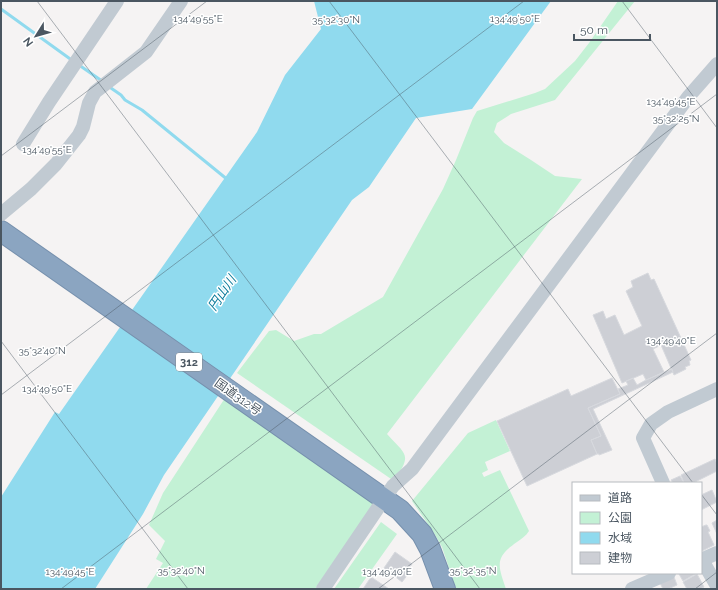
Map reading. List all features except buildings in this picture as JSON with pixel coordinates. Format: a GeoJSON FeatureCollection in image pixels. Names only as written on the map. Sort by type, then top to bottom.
{"type":"FeatureCollection","features":[{"type":"Feature","properties":{"kind":"highway","name":"国道312号"},"geometry":{"type":"LineString","coordinates":[[1,231],[400,510],[422,534],[430,549],[445,589]]}},
{"type":"Feature","properties":{"kind":"street"},"geometry":{"type":"LineString","coordinates":[[23,144],[49,102],[117,1]]}},
{"type":"Feature","properties":{"kind":"street"},"geometry":{"type":"LineString","coordinates":[[1,214],[56,164],[79,135],[83,127],[89,103],[95,92],[146,52],[181,1]]}},
{"type":"Feature","properties":{"kind":"street"},"geometry":{"type":"LineString","coordinates":[[323,589],[380,496],[394,486],[412,469],[689,96],[717,64]]}},
{"type":"Feature","properties":{"kind":"street"},"geometry":{"type":"LineString","coordinates":[[663,482],[643,438],[648,429],[651,424],[668,412],[717,389]]}},
{"type":"Feature","properties":{"kind":"street"},"geometry":{"type":"LineString","coordinates":[[702,560],[717,553]]}},
{"type":"Feature","properties":{"kind":"street"},"geometry":{"type":"LineString","coordinates":[[702,562],[717,586]]}},
{"type":"Feature","properties":{"kind":"street"},"geometry":{"type":"LineString","coordinates":[[632,589],[667,574]]}},
{"type":"Feature","properties":{"kind":"green space"},"geometry":{"type":"Polygon","coordinates":[[[618,1],[635,1],[555,100],[511,114],[497,123],[494,132],[504,143],[555,176],[582,179],[387,434],[403,451],[405,456],[400,472],[394,481],[237,373],[269,331],[276,330],[294,341],[314,334],[321,334],[383,297],[443,189],[477,111],[545,89],[575,61],[618,1]]]}},
{"type":"Feature","properties":{"kind":"green space"},"geometry":{"type":"Polygon","coordinates":[[[225,398],[375,502],[315,589],[146,589],[163,563],[156,559],[165,541],[149,525],[163,493],[225,398]]]}},
{"type":"Feature","properties":{"kind":"green space"},"geometry":{"type":"Polygon","coordinates":[[[496,420],[510,451],[485,462],[488,470],[482,473],[484,477],[500,470],[529,531],[504,553],[501,558],[500,568],[506,589],[456,589],[442,547],[412,501],[468,433],[496,420]]]}},
{"type":"Feature","properties":{"kind":"green space"},"geometry":{"type":"Polygon","coordinates":[[[381,522],[397,534],[358,589],[334,589],[381,522]]]}},
{"type":"Feature","properties":{"kind":"water","name":"円山川"},"geometry":{"type":"Polygon","coordinates":[[[314,1],[551,1],[472,109],[416,118],[369,187],[352,200],[164,475],[143,514],[95,589],[1,589],[1,497],[55,412],[59,414],[257,132],[285,75],[321,29],[314,1]]]}},
{"type":"Feature","properties":{"kind":"waterway"},"geometry":{"type":"LineString","coordinates":[[1,9],[73,61]]}},
{"type":"Feature","properties":{"kind":"waterway"},"geometry":{"type":"LineString","coordinates":[[79,65],[102,81]]}},
{"type":"Feature","properties":{"kind":"waterway"},"geometry":{"type":"LineString","coordinates":[[108,86],[121,95],[125,100],[142,110],[228,180]]}}]}
